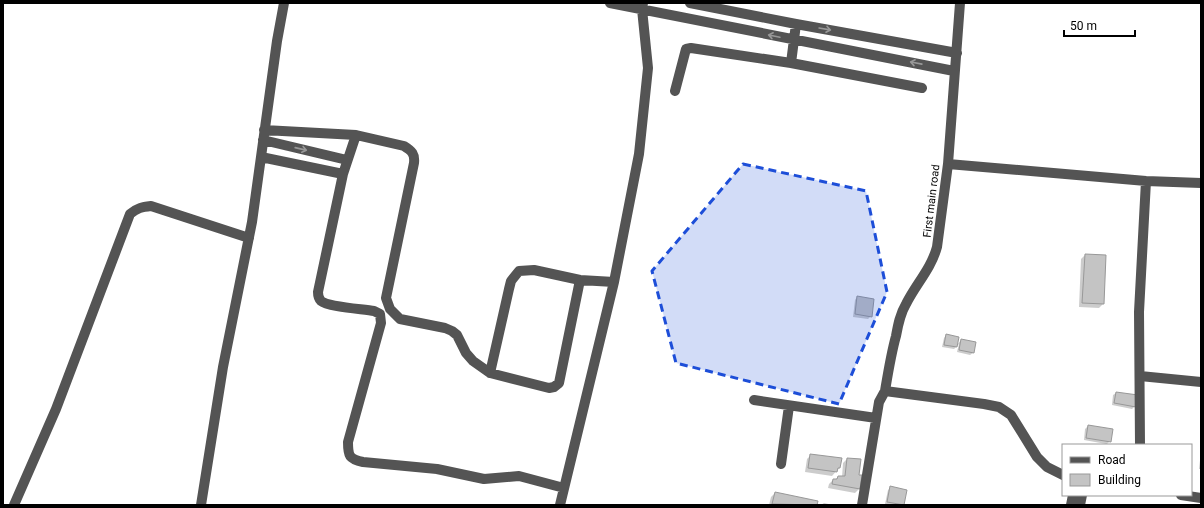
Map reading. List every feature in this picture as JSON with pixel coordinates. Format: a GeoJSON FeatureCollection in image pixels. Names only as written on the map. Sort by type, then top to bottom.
{"type":"FeatureCollection","features":[{"type":"Feature","properties":{"kind":"street"},"geometry":{"type":"LineString","coordinates":[[201,505],[223,367],[249,238],[284,3]]}},
{"type":"Feature","properties":{"kind":"street"},"geometry":{"type":"LineString","coordinates":[[610,3],[642,6],[793,40],[954,71]]}},
{"type":"Feature","properties":{"kind":"street"},"geometry":{"type":"LineString","coordinates":[[690,3],[957,53]]}},
{"type":"Feature","properties":{"kind":"street","name":"First main road"},"geometry":{"type":"LineString","coordinates":[[862,505],[879,402],[885,391],[900,318],[905,304],[934,258],[937,247],[948,164],[960,3]]}},
{"type":"Feature","properties":{"kind":"street"},"geometry":{"type":"LineString","coordinates":[[560,505],[614,282],[639,154],[648,68],[642,6]]}},
{"type":"Feature","properties":{"kind":"street"},"geometry":{"type":"LineString","coordinates":[[791,63],[796,24]]}},
{"type":"Feature","properties":{"kind":"street"},"geometry":{"type":"LineString","coordinates":[[675,91],[686,49],[691,48],[791,63],[922,88]]}},
{"type":"Feature","properties":{"kind":"street"},"geometry":{"type":"LineString","coordinates":[[264,135],[356,135],[404,146],[410,150],[414,158],[386,298],[390,308],[400,319],[452,331],[457,335],[466,353],[473,361],[490,373],[549,388],[554,387],[559,383],[580,280]]}},
{"type":"Feature","properties":{"kind":"street"},"geometry":{"type":"LineString","coordinates":[[264,135],[347,160]]}},
{"type":"Feature","properties":{"kind":"street"},"geometry":{"type":"LineString","coordinates":[[356,135],[343,174],[318,292],[321,301],[329,305],[374,311],[380,314],[382,323],[348,442],[350,456],[354,460],[363,462],[437,469],[484,479],[519,476],[564,488]]}},
{"type":"Feature","properties":{"kind":"street"},"geometry":{"type":"LineString","coordinates":[[261,157],[343,174]]}},
{"type":"Feature","properties":{"kind":"street"},"geometry":{"type":"LineString","coordinates":[[948,164],[1146,181],[1201,184]]}},
{"type":"Feature","properties":{"kind":"street"},"geometry":{"type":"LineString","coordinates":[[1140,444],[1139,312],[1146,181]]}},
{"type":"Feature","properties":{"kind":"street"},"geometry":{"type":"LineString","coordinates":[[14,505],[56,409],[130,214],[135,209],[151,206],[249,238]]}},
{"type":"Feature","properties":{"kind":"street"},"geometry":{"type":"LineString","coordinates":[[490,373],[511,280],[519,272],[534,270],[580,280],[614,282]]}},
{"type":"Feature","properties":{"kind":"street"},"geometry":{"type":"LineString","coordinates":[[1140,376],[1201,382]]}},
{"type":"Feature","properties":{"kind":"street"},"geometry":{"type":"LineString","coordinates":[[885,391],[999,407],[1011,415],[1038,457],[1046,466],[1062,474]]}},
{"type":"Feature","properties":{"kind":"street"},"geometry":{"type":"LineString","coordinates":[[754,400],[876,418]]}},
{"type":"Feature","properties":{"kind":"street"},"geometry":{"type":"LineString","coordinates":[[781,464],[789,406]]}},
{"type":"Feature","properties":{"kind":"street"},"geometry":{"type":"LineString","coordinates":[[1188,496],[1201,498]]}},
{"type":"Feature","properties":{"kind":"highlighted area"},"geometry":{"type":"Polygon","coordinates":[[[743,164],[866,191],[887,292],[839,404],[676,363],[652,271],[743,164]]]}},
{"type":"Feature","properties":{"kind":"building"},"geometry":{"type":"Polygon","coordinates":[[[1085,254],[1106,255],[1104,304],[1082,303],[1085,254]]]}},
{"type":"Feature","properties":{"kind":"building"},"geometry":{"type":"Polygon","coordinates":[[[857,296],[874,299],[872,317],[855,314],[857,296]]]}},
{"type":"Feature","properties":{"kind":"building"},"geometry":{"type":"Polygon","coordinates":[[[946,334],[959,337],[957,347],[944,345],[946,334]]]}},
{"type":"Feature","properties":{"kind":"building"},"geometry":{"type":"Polygon","coordinates":[[[961,339],[976,342],[974,353],[959,350],[961,339]]]}},
{"type":"Feature","properties":{"kind":"building"},"geometry":{"type":"Polygon","coordinates":[[[1116,392],[1138,395],[1136,407],[1114,403],[1116,392]]]}},
{"type":"Feature","properties":{"kind":"building"},"geometry":{"type":"Polygon","coordinates":[[[1088,425],[1113,429],[1111,442],[1086,438],[1088,425]]]}},
{"type":"Feature","properties":{"kind":"building"},"geometry":{"type":"Polygon","coordinates":[[[810,454],[842,458],[840,468],[838,468],[837,472],[808,468],[810,454]]]}},
{"type":"Feature","properties":{"kind":"building"},"geometry":{"type":"Polygon","coordinates":[[[847,458],[861,459],[859,475],[862,475],[860,489],[832,484],[833,479],[837,479],[838,476],[845,476],[847,458]]]}},
{"type":"Feature","properties":{"kind":"building"},"geometry":{"type":"Polygon","coordinates":[[[890,486],[907,490],[904,505],[887,502],[890,486]]]}},
{"type":"Feature","properties":{"kind":"building"},"geometry":{"type":"Polygon","coordinates":[[[775,492],[818,501],[817,505],[772,504],[775,492]]]}}]}
